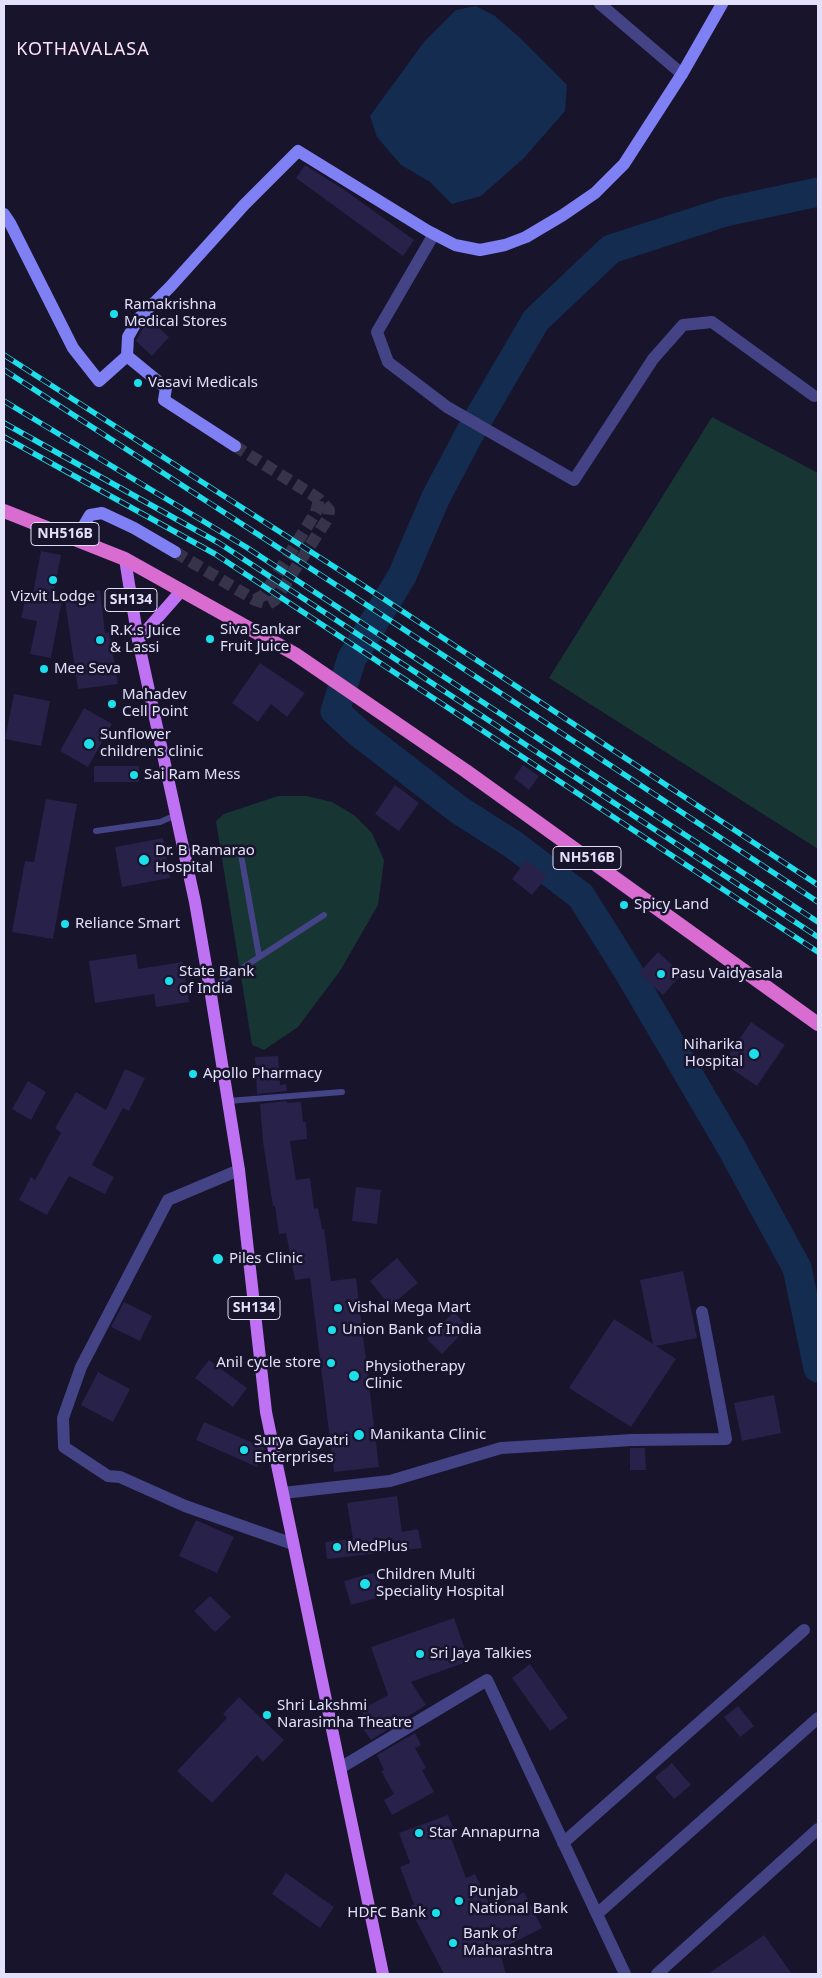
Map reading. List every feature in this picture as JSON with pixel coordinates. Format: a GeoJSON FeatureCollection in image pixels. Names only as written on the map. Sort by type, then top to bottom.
{"type":"FeatureCollection","features":[{"type":"Feature","properties":{"kind":"highway","name":"NH516B"},"geometry":{"type":"LineString","coordinates":[[4,510],[125,559],[295,654],[466,771],[818,1024]]}},
{"type":"Feature","properties":{"kind":"main road"},"geometry":{"type":"LineString","coordinates":[[4,214],[73,348],[99,381],[127,356],[128,337],[138,318],[244,205],[298,151],[455,245],[480,250],[505,245],[526,237],[563,215],[595,193],[624,164],[682,74],[722,4]]}},
{"type":"Feature","properties":{"kind":"main road"},"geometry":{"type":"LineString","coordinates":[[127,356],[166,388],[164,400],[235,446]]}},
{"type":"Feature","properties":{"kind":"main road"},"geometry":{"type":"LineString","coordinates":[[76,539],[90,515],[102,513],[134,528],[176,552]]}},
{"type":"Feature","properties":{"kind":"main road","name":"SH134"},"geometry":{"type":"LineString","coordinates":[[125,559],[138,640],[195,902],[210,989],[239,1170],[266,1412],[383,1974]]}},
{"type":"Feature","properties":{"kind":"main road","name":"SH134"},"geometry":{"type":"LineString","coordinates":[[138,640],[182,590]]}},
{"type":"Feature","properties":{"kind":"street"},"geometry":{"type":"LineString","coordinates":[[600,4],[682,74]]}},
{"type":"Feature","properties":{"kind":"street"},"geometry":{"type":"LineString","coordinates":[[434,234],[377,332],[388,362],[447,406],[497,437],[574,480],[652,359],[683,325],[712,322],[814,396]]}},
{"type":"Feature","properties":{"kind":"street"},"geometry":{"type":"LineString","coordinates":[[239,1170],[168,1200],[81,1367],[63,1418],[64,1447],[108,1476],[120,1477],[185,1506],[293,1544]]}},
{"type":"Feature","properties":{"kind":"street"},"geometry":{"type":"LineString","coordinates":[[283,1493],[390,1481],[501,1448],[632,1440],[726,1439],[702,1312]]}},
{"type":"Feature","properties":{"kind":"street"},"geometry":{"type":"LineString","coordinates":[[563,1843],[804,1630]]}},
{"type":"Feature","properties":{"kind":"street"},"geometry":{"type":"LineString","coordinates":[[340,1768],[487,1680],[625,1974]]}},
{"type":"Feature","properties":{"kind":"street"},"geometry":{"type":"LineString","coordinates":[[596,1914],[818,1718]]}},
{"type":"Feature","properties":{"kind":"street"},"geometry":{"type":"LineString","coordinates":[[657,1974],[818,1829]]}},
{"type":"Feature","properties":{"kind":"lane"},"geometry":{"type":"LineString","coordinates":[[96,831],[160,822],[176,815]]}},
{"type":"Feature","properties":{"kind":"lane"},"geometry":{"type":"LineString","coordinates":[[240,849],[259,956]]}},
{"type":"Feature","properties":{"kind":"lane"},"geometry":{"type":"LineString","coordinates":[[210,989],[324,915]]}},
{"type":"Feature","properties":{"kind":"lane"},"geometry":{"type":"LineString","coordinates":[[228,1101],[342,1092]]}},
{"type":"Feature","properties":{"kind":"green space"},"geometry":{"type":"Polygon","coordinates":[[[712,417],[818,473],[818,849],[549,678],[712,417]]]}},
{"type":"Feature","properties":{"kind":"green space"},"geometry":{"type":"Polygon","coordinates":[[[278,796],[307,796],[332,802],[354,815],[372,833],[384,860],[378,905],[340,971],[298,1027],[264,1050],[252,1045],[216,821],[224,814],[278,796]]]}},
{"type":"Feature","properties":{"kind":"water"},"geometry":{"type":"Polygon","coordinates":[[[476,6],[495,16],[567,85],[565,111],[524,158],[481,196],[452,204],[430,182],[401,165],[377,137],[370,116],[424,42],[456,10],[476,6]]]}},
{"type":"Feature","properties":{"kind":"building"},"geometry":{"type":"Polygon","coordinates":[[[305,165],[343,189],[414,240],[403,256],[296,178],[305,165]]]}},
{"type":"Feature","properties":{"kind":"building"},"geometry":{"type":"Polygon","coordinates":[[[150,319],[169,337],[152,356],[136,341],[145,324],[150,319]]]}},
{"type":"Feature","properties":{"kind":"building"},"geometry":{"type":"Polygon","coordinates":[[[41,551],[61,555],[53,596],[63,595],[51,658],[30,654],[37,621],[21,618],[27,592],[33,594],[41,551]]]}},
{"type":"Feature","properties":{"kind":"building"},"geometry":{"type":"Polygon","coordinates":[[[100,590],[105,633],[109,632],[118,684],[78,689],[64,595],[100,590]]]}},
{"type":"Feature","properties":{"kind":"building"},"geometry":{"type":"Polygon","coordinates":[[[260,663],[305,693],[287,717],[271,704],[258,722],[232,703],[260,663]]]}},
{"type":"Feature","properties":{"kind":"building"},"geometry":{"type":"Polygon","coordinates":[[[14,694],[50,701],[41,746],[5,739],[14,694]]]}},
{"type":"Feature","properties":{"kind":"building"},"geometry":{"type":"Polygon","coordinates":[[[84,708],[112,724],[88,767],[60,751],[84,708]]]}},
{"type":"Feature","properties":{"kind":"building"},"geometry":{"type":"Polygon","coordinates":[[[523,765],[539,776],[529,790],[514,778],[523,765]]]}},
{"type":"Feature","properties":{"kind":"building"},"geometry":{"type":"Polygon","coordinates":[[[94,766],[139,766],[139,782],[94,782],[94,766]]]}},
{"type":"Feature","properties":{"kind":"building"},"geometry":{"type":"Polygon","coordinates":[[[395,785],[419,803],[399,831],[375,814],[395,785]]]}},
{"type":"Feature","properties":{"kind":"building"},"geometry":{"type":"Polygon","coordinates":[[[46,799],[77,804],[53,939],[12,932],[25,861],[34,862],[46,799]]]}},
{"type":"Feature","properties":{"kind":"building"},"geometry":{"type":"Polygon","coordinates":[[[163,838],[170,878],[122,887],[115,847],[163,838]]]}},
{"type":"Feature","properties":{"kind":"building"},"geometry":{"type":"Polygon","coordinates":[[[526,860],[547,876],[532,895],[512,879],[526,860]]]}},
{"type":"Feature","properties":{"kind":"building","name":"Pasu Vaidyasala"},"geometry":{"type":"Polygon","coordinates":[[[658,952],[682,974],[663,995],[639,973],[658,952]]]}},
{"type":"Feature","properties":{"kind":"building"},"geometry":{"type":"Polygon","coordinates":[[[136,954],[138,969],[183,962],[189,1002],[156,1007],[154,994],[95,1003],[89,961],[136,954]]]}},
{"type":"Feature","properties":{"kind":"building"},"geometry":{"type":"Polygon","coordinates":[[[751,1022],[785,1045],[757,1086],[723,1063],[751,1022]]]}},
{"type":"Feature","properties":{"kind":"building"},"geometry":{"type":"Polygon","coordinates":[[[278,1056],[280,1085],[286,1084],[287,1091],[257,1094],[255,1057],[278,1056]]]}},
{"type":"Feature","properties":{"kind":"building"},"geometry":{"type":"Polygon","coordinates":[[[125,1069],[145,1078],[129,1111],[123,1108],[92,1165],[114,1177],[105,1194],[69,1176],[47,1215],[19,1200],[31,1177],[35,1180],[61,1133],[55,1128],[76,1092],[106,1110],[125,1069]]]}},
{"type":"Feature","properties":{"kind":"building"},"geometry":{"type":"Polygon","coordinates":[[[28,1081],[46,1092],[31,1120],[12,1109],[28,1081]]]}},
{"type":"Feature","properties":{"kind":"building"},"geometry":{"type":"Polygon","coordinates":[[[287,1101],[287,1103],[301,1102],[303,1122],[306,1122],[307,1139],[290,1141],[296,1180],[310,1178],[314,1209],[318,1208],[322,1229],[324,1229],[331,1281],[356,1278],[379,1467],[334,1472],[310,1278],[295,1280],[286,1233],[279,1234],[263,1142],[260,1104],[287,1101]]]}},
{"type":"Feature","properties":{"kind":"building"},"geometry":{"type":"Polygon","coordinates":[[[356,1187],[381,1190],[377,1224],[352,1221],[356,1187]]]}},
{"type":"Feature","properties":{"kind":"building"},"geometry":{"type":"Polygon","coordinates":[[[397,1258],[418,1283],[390,1306],[370,1281],[397,1258]]]}},
{"type":"Feature","properties":{"kind":"building"},"geometry":{"type":"Polygon","coordinates":[[[683,1271],[697,1338],[656,1346],[676,1359],[631,1427],[569,1388],[614,1319],[653,1344],[640,1280],[683,1271]]]}},
{"type":"Feature","properties":{"kind":"building"},"geometry":{"type":"Polygon","coordinates":[[[124,1302],[152,1316],[140,1341],[111,1327],[124,1302]]]}},
{"type":"Feature","properties":{"kind":"building"},"geometry":{"type":"Polygon","coordinates":[[[454,1312],[468,1327],[442,1354],[427,1339],[454,1312]]]}},
{"type":"Feature","properties":{"kind":"building"},"geometry":{"type":"Polygon","coordinates":[[[209,1360],[247,1388],[233,1407],[195,1378],[209,1360]]]}},
{"type":"Feature","properties":{"kind":"building"},"geometry":{"type":"Polygon","coordinates":[[[98,1372],[130,1389],[113,1422],[81,1405],[98,1372]]]}},
{"type":"Feature","properties":{"kind":"building"},"geometry":{"type":"Polygon","coordinates":[[[774,1395],[781,1433],[742,1441],[734,1403],[774,1395]]]}},
{"type":"Feature","properties":{"kind":"building"},"geometry":{"type":"Polygon","coordinates":[[[204,1422],[265,1448],[257,1467],[196,1440],[204,1422]]]}},
{"type":"Feature","properties":{"kind":"building"},"geometry":{"type":"Polygon","coordinates":[[[630,1448],[645,1448],[646,1470],[630,1470],[630,1448]]]}},
{"type":"Feature","properties":{"kind":"building"},"geometry":{"type":"Polygon","coordinates":[[[397,1496],[402,1532],[418,1529],[422,1548],[327,1559],[325,1542],[353,1539],[347,1503],[397,1496]]]}},
{"type":"Feature","properties":{"kind":"building"},"geometry":{"type":"Polygon","coordinates":[[[196,1520],[234,1537],[217,1573],[179,1556],[196,1520]]]}},
{"type":"Feature","properties":{"kind":"building"},"geometry":{"type":"Polygon","coordinates":[[[377,1572],[384,1596],[351,1605],[344,1581],[377,1572]]]}},
{"type":"Feature","properties":{"kind":"building"},"geometry":{"type":"Polygon","coordinates":[[[210,1596],[231,1617],[215,1632],[194,1611],[210,1596]]]}},
{"type":"Feature","properties":{"kind":"building","name":"Sri Jaya Talkies"},"geometry":{"type":"Polygon","coordinates":[[[454,1618],[469,1661],[411,1682],[426,1705],[371,1740],[364,1730],[369,1726],[361,1710],[388,1695],[371,1647],[454,1618]]]}},
{"type":"Feature","properties":{"kind":"building"},"geometry":{"type":"Polygon","coordinates":[[[530,1664],[568,1718],[550,1731],[512,1678],[530,1664]]]}},
{"type":"Feature","properties":{"kind":"building"},"geometry":{"type":"Polygon","coordinates":[[[239,1697],[284,1740],[263,1762],[257,1755],[212,1803],[177,1771],[227,1718],[223,1714],[239,1697]]]}},
{"type":"Feature","properties":{"kind":"building"},"geometry":{"type":"Polygon","coordinates":[[[738,1706],[754,1726],[740,1737],[724,1717],[738,1706]]]}},
{"type":"Feature","properties":{"kind":"building"},"geometry":{"type":"Polygon","coordinates":[[[415,1733],[421,1745],[415,1748],[426,1768],[422,1770],[434,1792],[392,1815],[384,1800],[394,1794],[381,1771],[384,1770],[377,1755],[415,1733]]]}},
{"type":"Feature","properties":{"kind":"building"},"geometry":{"type":"Polygon","coordinates":[[[672,1763],[691,1785],[674,1799],[655,1777],[672,1763]]]}},
{"type":"Feature","properties":{"kind":"building"},"geometry":{"type":"Polygon","coordinates":[[[448,1815],[455,1833],[450,1835],[466,1878],[475,1874],[492,1909],[524,1892],[542,1928],[499,1950],[506,1974],[444,1974],[409,1907],[414,1904],[400,1867],[410,1863],[399,1833],[448,1815]]]}},
{"type":"Feature","properties":{"kind":"building"},"geometry":{"type":"Polygon","coordinates":[[[286,1873],[334,1907],[320,1928],[272,1894],[286,1873]]]}},
{"type":"Feature","properties":{"kind":"building"},"geometry":{"type":"Polygon","coordinates":[[[764,1935],[792,1974],[708,1974],[764,1935]]]}},
{"type":"Feature","properties":{"kind":"waterway"},"geometry":{"type":"LineString","coordinates":[[818,192],[725,212],[611,249],[536,320],[471,431],[436,497],[402,576],[352,658],[335,711],[358,732],[459,810],[514,845],[581,896],[628,971],[731,1147],[797,1268],[818,1368]]}},
{"type":"Feature","properties":{"kind":"tunnel"},"geometry":{"type":"LineString","coordinates":[[175,552],[255,600],[268,604],[275,600],[328,518],[329,510],[319,499],[235,446]]}},
{"type":"Feature","properties":{"kind":"tunnel"},"geometry":{"type":"LineString","coordinates":[[255,600],[264,595],[316,512],[319,499]]}},
{"type":"Feature","properties":{"kind":"railway"},"geometry":{"type":"LineString","coordinates":[[4,355],[358,582],[818,885]]}},
{"type":"Feature","properties":{"kind":"railway"},"geometry":{"type":"LineString","coordinates":[[4,370],[350,594],[818,902]]}},
{"type":"Feature","properties":{"kind":"railway"},"geometry":{"type":"LineString","coordinates":[[4,401],[246,547],[818,922]]}},
{"type":"Feature","properties":{"kind":"railway"},"geometry":{"type":"LineString","coordinates":[[4,423],[219,543],[818,937]]}},
{"type":"Feature","properties":{"kind":"railway"},"geometry":{"type":"LineString","coordinates":[[4,437],[215,554],[818,952]]}},
{"type":"Feature","properties":{"kind":"place","name":"Ramakrishna Medical Stores"},"geometry":{"type":"Point","coordinates":[114,314]}},
{"type":"Feature","properties":{"kind":"place","name":"Vasavi Medicals"},"geometry":{"type":"Point","coordinates":[138,383]}},
{"type":"Feature","properties":{"kind":"place","name":"Vizvit Lodge"},"geometry":{"type":"Point","coordinates":[53,580]}},
{"type":"Feature","properties":{"kind":"place","name":"Siva Sankar Fruit Juice"},"geometry":{"type":"Point","coordinates":[210,639]}},
{"type":"Feature","properties":{"kind":"place","name":"R.K.s Juice & Lassi"},"geometry":{"type":"Point","coordinates":[100,640]}},
{"type":"Feature","properties":{"kind":"place","name":"Mee Seva"},"geometry":{"type":"Point","coordinates":[44,669]}},
{"type":"Feature","properties":{"kind":"place","name":"Mahadev Cell Point"},"geometry":{"type":"Point","coordinates":[112,704]}},
{"type":"Feature","properties":{"kind":"place","name":"Sunflower childrens clinic"},"geometry":{"type":"Point","coordinates":[89,744]}},
{"type":"Feature","properties":{"kind":"place","name":"Sai Ram Mess"},"geometry":{"type":"Point","coordinates":[134,775]}},
{"type":"Feature","properties":{"kind":"place","name":"Dr. B Ramarao Hospital"},"geometry":{"type":"Point","coordinates":[144,860]}},
{"type":"Feature","properties":{"kind":"place","name":"Spicy Land"},"geometry":{"type":"Point","coordinates":[624,905]}},
{"type":"Feature","properties":{"kind":"place","name":"Reliance Smart"},"geometry":{"type":"Point","coordinates":[65,924]}},
{"type":"Feature","properties":{"kind":"place","name":"Pasu Vaidyasala"},"geometry":{"type":"Point","coordinates":[661,974]}},
{"type":"Feature","properties":{"kind":"place","name":"State Bank of India"},"geometry":{"type":"Point","coordinates":[169,981]}},
{"type":"Feature","properties":{"kind":"place","name":"Niharika Hospital"},"geometry":{"type":"Point","coordinates":[754,1054]}},
{"type":"Feature","properties":{"kind":"place","name":"Apollo Pharmacy"},"geometry":{"type":"Point","coordinates":[193,1074]}},
{"type":"Feature","properties":{"kind":"place","name":"Piles Clinic"},"geometry":{"type":"Point","coordinates":[218,1259]}},
{"type":"Feature","properties":{"kind":"place","name":"Vishal Mega Mart"},"geometry":{"type":"Point","coordinates":[338,1308]}},
{"type":"Feature","properties":{"kind":"place","name":"Union Bank of India"},"geometry":{"type":"Point","coordinates":[332,1330]}},
{"type":"Feature","properties":{"kind":"place","name":"Anil cycle store"},"geometry":{"type":"Point","coordinates":[331,1363]}},
{"type":"Feature","properties":{"kind":"place","name":"Physiotherapy Clinic"},"geometry":{"type":"Point","coordinates":[354,1376]}},
{"type":"Feature","properties":{"kind":"place","name":"Manikanta Clinic"},"geometry":{"type":"Point","coordinates":[359,1435]}},
{"type":"Feature","properties":{"kind":"place","name":"Surya Gayatri Enterprises"},"geometry":{"type":"Point","coordinates":[244,1450]}},
{"type":"Feature","properties":{"kind":"place","name":"MedPlus"},"geometry":{"type":"Point","coordinates":[337,1547]}},
{"type":"Feature","properties":{"kind":"place","name":"Children Multi Speciality Hospital"},"geometry":{"type":"Point","coordinates":[365,1584]}},
{"type":"Feature","properties":{"kind":"place","name":"Sri Jaya Talkies"},"geometry":{"type":"Point","coordinates":[420,1654]}},
{"type":"Feature","properties":{"kind":"place","name":"Shri Lakshmi Narasimha Theatre"},"geometry":{"type":"Point","coordinates":[267,1715]}},
{"type":"Feature","properties":{"kind":"place","name":"Star Annapurna"},"geometry":{"type":"Point","coordinates":[419,1833]}},
{"type":"Feature","properties":{"kind":"place","name":"Punjab National Bank"},"geometry":{"type":"Point","coordinates":[459,1901]}},
{"type":"Feature","properties":{"kind":"place","name":"HDFC Bank"},"geometry":{"type":"Point","coordinates":[436,1913]}},
{"type":"Feature","properties":{"kind":"place","name":"Bank of Maharashtra"},"geometry":{"type":"Point","coordinates":[453,1943]}},
{"type":"Feature","properties":{"kind":"district","name":"KOTHAVALASA"},"geometry":{"type":"Point","coordinates":[83,50]}}]}
